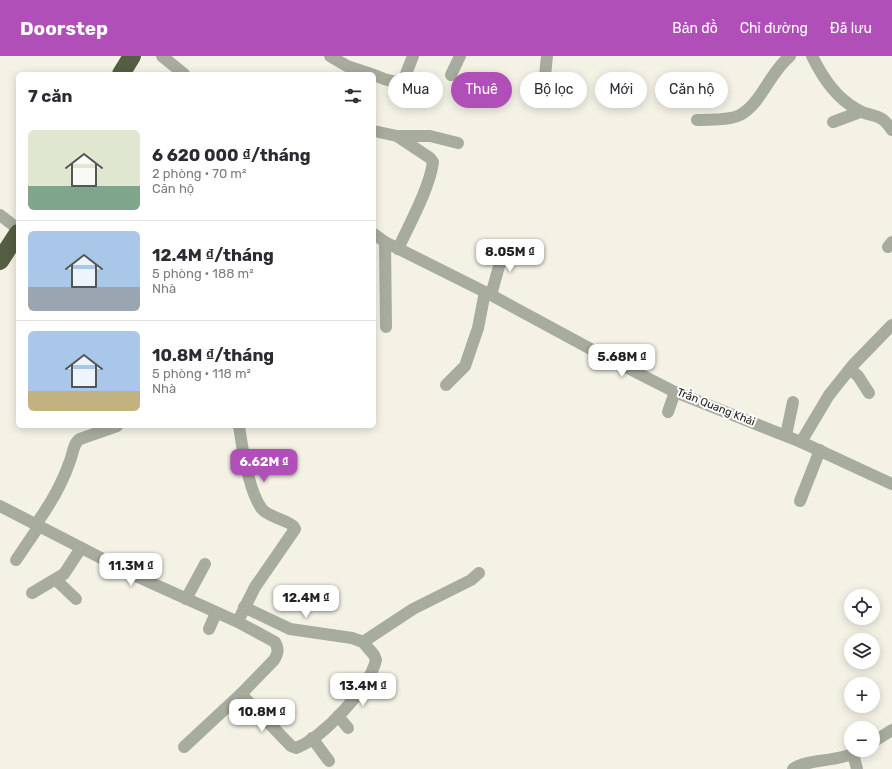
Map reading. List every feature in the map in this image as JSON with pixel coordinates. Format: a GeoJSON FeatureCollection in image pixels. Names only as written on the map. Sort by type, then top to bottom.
{"type":"FeatureCollection","features":[{"type":"Feature","properties":{"kind":"highway"},"geometry":{"type":"LineString","coordinates":[[122,72],[132,56]]}},
{"type":"Feature","properties":{"kind":"highway"},"geometry":{"type":"LineString","coordinates":[[0,261],[16,236]]}},
{"type":"Feature","properties":{"kind":"street"},"geometry":{"type":"LineString","coordinates":[[162,56],[182,72]]}},
{"type":"Feature","properties":{"kind":"street"},"geometry":{"type":"LineString","coordinates":[[330,56],[344,70],[358,72]]}},
{"type":"Feature","properties":{"kind":"street"},"geometry":{"type":"LineString","coordinates":[[376,76],[401,82],[404,79],[413,56]]}},
{"type":"Feature","properties":{"kind":"street"},"geometry":{"type":"LineString","coordinates":[[452,72],[460,56]]}},
{"type":"Feature","properties":{"kind":"street"},"geometry":{"type":"LineString","coordinates":[[545,72],[547,56]]}},
{"type":"Feature","properties":{"kind":"street"},"geometry":{"type":"LineString","coordinates":[[697,120],[729,118],[739,115],[758,100],[765,85],[780,64],[790,56]]}},
{"type":"Feature","properties":{"kind":"street"},"geometry":{"type":"LineString","coordinates":[[812,56],[828,85],[860,112],[882,118],[892,130]]}},
{"type":"Feature","properties":{"kind":"street"},"geometry":{"type":"LineString","coordinates":[[833,122],[860,112]]}},
{"type":"Feature","properties":{"kind":"street"},"geometry":{"type":"LineString","coordinates":[[376,131],[397,136],[430,136],[458,143]]}},
{"type":"Feature","properties":{"kind":"street"},"geometry":{"type":"LineString","coordinates":[[397,136],[430,158],[433,162],[432,169],[417,208],[398,249]]}},
{"type":"Feature","properties":{"kind":"street"},"geometry":{"type":"LineString","coordinates":[[0,216],[16,228]]}},
{"type":"Feature","properties":{"kind":"street","name":"Trần Quang Khải"},"geometry":{"type":"LineString","coordinates":[[376,235],[398,249],[676,392],[786,435],[892,484]]}},
{"type":"Feature","properties":{"kind":"street"},"geometry":{"type":"LineString","coordinates":[[385,242],[386,327]]}},
{"type":"Feature","properties":{"kind":"street"},"geometry":{"type":"LineString","coordinates":[[446,385],[465,366],[505,245]]}},
{"type":"Feature","properties":{"kind":"street"},"geometry":{"type":"LineString","coordinates":[[801,442],[825,401],[850,369],[892,325]]}},
{"type":"Feature","properties":{"kind":"street"},"geometry":{"type":"LineString","coordinates":[[850,369],[858,376],[869,393]]}},
{"type":"Feature","properties":{"kind":"street"},"geometry":{"type":"LineString","coordinates":[[668,412],[676,392]]}},
{"type":"Feature","properties":{"kind":"street"},"geometry":{"type":"LineString","coordinates":[[786,435],[793,402]]}},
{"type":"Feature","properties":{"kind":"street"},"geometry":{"type":"LineString","coordinates":[[16,560],[58,488],[71,461],[76,442],[80,439],[111,428]]}},
{"type":"Feature","properties":{"kind":"street"},"geometry":{"type":"LineString","coordinates":[[238,622],[255,587],[295,528],[293,525],[270,515],[259,504],[245,464],[239,428]]}},
{"type":"Feature","properties":{"kind":"street"},"geometry":{"type":"LineString","coordinates":[[800,501],[820,450]]}},
{"type":"Feature","properties":{"kind":"street"},"geometry":{"type":"LineString","coordinates":[[0,506],[81,548],[216,613],[238,622],[269,638],[278,648],[278,654],[274,660],[241,694],[184,747]]}},
{"type":"Feature","properties":{"kind":"street"},"geometry":{"type":"LineString","coordinates":[[32,593],[64,574],[81,548]]}},
{"type":"Feature","properties":{"kind":"street"},"geometry":{"type":"LineString","coordinates":[[186,598],[205,564]]}},
{"type":"Feature","properties":{"kind":"street"},"geometry":{"type":"LineString","coordinates":[[363,642],[413,609],[471,580],[479,573]]}},
{"type":"Feature","properties":{"kind":"street"},"geometry":{"type":"LineString","coordinates":[[56,580],[76,599]]}},
{"type":"Feature","properties":{"kind":"street"},"geometry":{"type":"LineString","coordinates":[[241,694],[293,747],[300,746],[338,716],[356,697],[375,665],[374,655],[363,642],[352,638],[290,629],[244,607]]}},
{"type":"Feature","properties":{"kind":"street"},"geometry":{"type":"LineString","coordinates":[[208,629],[216,613]]}},
{"type":"Feature","properties":{"kind":"street"},"geometry":{"type":"LineString","coordinates":[[338,716],[348,728]]}},
{"type":"Feature","properties":{"kind":"street"},"geometry":{"type":"LineString","coordinates":[[880,738],[892,730]]}},
{"type":"Feature","properties":{"kind":"street"},"geometry":{"type":"LineString","coordinates":[[312,738],[329,761]]}},
{"type":"Feature","properties":{"kind":"street"},"geometry":{"type":"LineString","coordinates":[[793,769],[803,764],[845,757]]}},
{"type":"Feature","properties":{"kind":"street"},"geometry":{"type":"LineString","coordinates":[[856,757],[857,769]]}}]}
